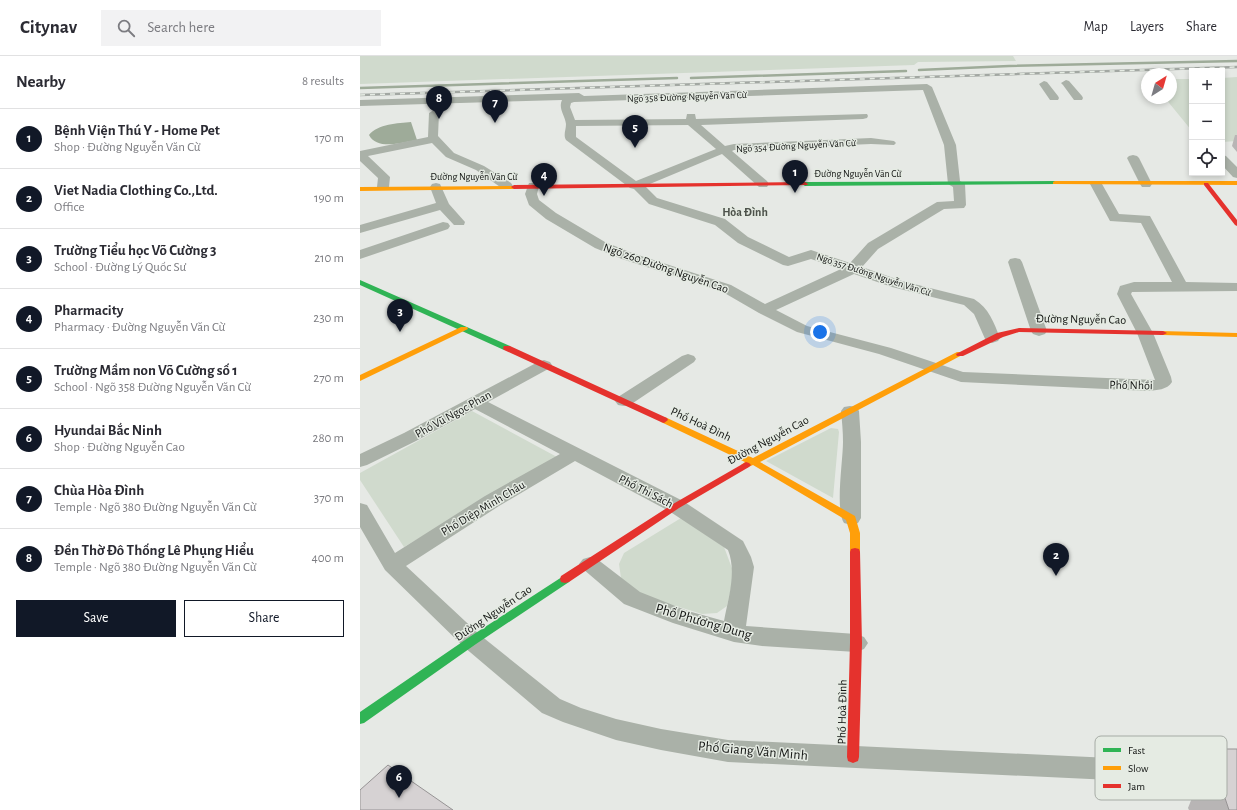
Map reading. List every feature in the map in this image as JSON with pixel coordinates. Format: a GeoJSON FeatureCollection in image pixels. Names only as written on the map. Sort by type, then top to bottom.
{"type":"FeatureCollection","features":[{"type":"Feature","properties":{"kind":"main road","name":"Đường Nguyễn Văn Cừ"},"geometry":{"type":"LineString","coordinates":[[360,189],[383,187],[763,184],[1237,183]]}},
{"type":"Feature","properties":{"kind":"main road"},"geometry":{"type":"LineString","coordinates":[[1206,184],[1237,224]]}},
{"type":"Feature","properties":{"kind":"main road","name":"Phố Hoà Đình"},"geometry":{"type":"LineString","coordinates":[[360,282],[544,364],[752,461],[851,518],[855,533],[856,643],[853,757]]}},
{"type":"Feature","properties":{"kind":"main road"},"geometry":{"type":"LineString","coordinates":[[360,378],[464,329]]}},
{"type":"Feature","properties":{"kind":"main road","name":"Đường Nguyễn Cao"},"geometry":{"type":"LineString","coordinates":[[360,718],[472,641],[676,506],[752,461],[992,338],[1020,330],[1237,335]]}},
{"type":"Feature","properties":{"kind":"street"},"geometry":{"type":"LineString","coordinates":[[1066,83],[1078,98]]}},
{"type":"Feature","properties":{"kind":"street"},"geometry":{"type":"LineString","coordinates":[[1044,84],[1054,98]]}},
{"type":"Feature","properties":{"kind":"street","name":"Ngõ 358 Đường Nguyễn Văn Cừ"},"geometry":{"type":"LineString","coordinates":[[636,185],[570,138],[571,123],[565,107],[566,101],[600,98],[689,96],[858,97],[927,87],[950,145],[957,184]]}},
{"type":"Feature","properties":{"kind":"street"},"geometry":{"type":"LineString","coordinates":[[360,103],[571,96],[600,98]]}},
{"type":"Feature","properties":{"kind":"street"},"geometry":{"type":"LineString","coordinates":[[689,96],[691,122],[763,184]]}},
{"type":"Feature","properties":{"kind":"street"},"geometry":{"type":"LineString","coordinates":[[858,97],[871,141]]}},
{"type":"Feature","properties":{"kind":"street"},"geometry":{"type":"LineString","coordinates":[[434,113],[433,137],[450,154],[480,168],[507,186]]}},
{"type":"Feature","properties":{"kind":"street"},"geometry":{"type":"LineString","coordinates":[[571,123],[691,122],[863,116]]}},
{"type":"Feature","properties":{"kind":"street"},"geometry":{"type":"LineString","coordinates":[[360,154],[435,139]]}},
{"type":"Feature","properties":{"kind":"street","name":"Ngõ 354 Đường Nguyễn Văn Cừ"},"geometry":{"type":"LineString","coordinates":[[636,185],[734,147],[871,141],[890,143]]}},
{"type":"Feature","properties":{"kind":"street"},"geometry":{"type":"LineString","coordinates":[[360,154],[384,176],[383,187]]}},
{"type":"Feature","properties":{"kind":"street"},"geometry":{"type":"LineString","coordinates":[[1133,158],[1146,184]]}},
{"type":"Feature","properties":{"kind":"street"},"geometry":{"type":"LineString","coordinates":[[1225,161],[1237,174]]}},
{"type":"Feature","properties":{"kind":"street"},"geometry":{"type":"LineString","coordinates":[[764,310],[852,269],[873,246],[933,209],[941,205],[960,205],[957,184]]}},
{"type":"Feature","properties":{"kind":"street"},"geometry":{"type":"LineString","coordinates":[[1096,184],[1116,218],[1145,219],[1181,286]]}},
{"type":"Feature","properties":{"kind":"street","name":"Ngõ 357 Đường Nguyễn Văn Cừ"},"geometry":{"type":"LineString","coordinates":[[636,185],[653,201],[720,222],[742,240],[782,260],[792,261],[811,254],[903,285],[970,302],[977,306],[984,317],[992,338]]}},
{"type":"Feature","properties":{"kind":"street","name":"Ngõ 260 Đường Nguyễn Cao"},"geometry":{"type":"LineString","coordinates":[[532,186],[531,194],[533,202],[551,216],[600,245],[627,256],[714,283],[802,329],[885,351],[933,367]]}},
{"type":"Feature","properties":{"kind":"street"},"geometry":{"type":"LineString","coordinates":[[436,187],[443,205],[459,222]]}},
{"type":"Feature","properties":{"kind":"street"},"geometry":{"type":"LineString","coordinates":[[360,229],[443,205]]}},
{"type":"Feature","properties":{"kind":"street"},"geometry":{"type":"LineString","coordinates":[[360,255],[443,226]]}},
{"type":"Feature","properties":{"kind":"street"},"geometry":{"type":"LineString","coordinates":[[1015,262],[1039,331]]}},
{"type":"Feature","properties":{"kind":"street","name":"Phố Nhồi"},"geometry":{"type":"LineString","coordinates":[[933,367],[961,377],[994,381],[1159,385],[1164,382],[1163,377],[1145,333],[1124,294],[1125,289],[1134,286],[1237,287]]}},
{"type":"Feature","properties":{"kind":"street"},"geometry":{"type":"LineString","coordinates":[[624,401],[688,359]]}},
{"type":"Feature","properties":{"kind":"street","name":"Phố Vũ Ngọc Phan"},"geometry":{"type":"LineString","coordinates":[[360,461],[410,437],[544,364]]}},
{"type":"Feature","properties":{"kind":"street","name":"Phố Thi Sách"},"geometry":{"type":"LineString","coordinates":[[474,402],[676,506],[736,546],[741,557],[742,578],[734,633]]}},
{"type":"Feature","properties":{"kind":"street"},"geometry":{"type":"LineString","coordinates":[[850,411],[852,442],[851,518]]}},
{"type":"Feature","properties":{"kind":"street","name":"Phố Diệp Minh Châu"},"geometry":{"type":"LineString","coordinates":[[392,565],[492,501],[574,454]]}},
{"type":"Feature","properties":{"kind":"street","name":"Phố Giang Văn Minh"},"geometry":{"type":"LineString","coordinates":[[360,510],[392,565],[472,641],[551,706],[596,723],[677,742],[728,751],[1095,768]]}},
{"type":"Feature","properties":{"kind":"street","name":"Phố Phương Dung"},"geometry":{"type":"LineString","coordinates":[[590,564],[626,593],[645,604],[681,617],[734,633],[762,637],[856,643]]}},
{"type":"Feature","properties":{"kind":"street","name":"Phố Giang Văn Minh"},"geometry":{"type":"LineString","coordinates":[[1227,775],[1237,775]]}},
{"type":"Feature","properties":{"kind":"shaded area"},"geometry":{"type":"Polygon","coordinates":[[[360,56],[1013,56],[1016,61],[918,62],[914,65],[360,84],[360,56]]]}},
{"type":"Feature","properties":{"kind":"shaded area"},"geometry":{"type":"Polygon","coordinates":[[[1237,77],[1237,141],[1225,142],[1225,78],[1237,77]]]}},
{"type":"Feature","properties":{"kind":"shaded area"},"geometry":{"type":"Polygon","coordinates":[[[1177,79],[1189,79],[1189,127],[1170,104],[1177,104],[1177,79]]]}},
{"type":"Feature","properties":{"kind":"shaded area"},"geometry":{"type":"Polygon","coordinates":[[[411,122],[417,140],[398,144],[384,144],[373,140],[369,135],[373,131],[383,126],[411,122]]]}},
{"type":"Feature","properties":{"kind":"shaded area"},"geometry":{"type":"Polygon","coordinates":[[[472,411],[557,457],[404,547],[360,480],[360,473],[472,411]]]}},
{"type":"Feature","properties":{"kind":"shaded area"},"geometry":{"type":"Polygon","coordinates":[[[831,428],[838,429],[839,432],[833,498],[766,461],[831,428]]]}},
{"type":"Feature","properties":{"kind":"shaded area"},"geometry":{"type":"Polygon","coordinates":[[[681,518],[724,547],[733,571],[727,606],[717,613],[702,614],[643,596],[621,578],[619,564],[624,553],[681,518]]]}},
{"type":"Feature","properties":{"kind":"building"},"geometry":{"type":"Polygon","coordinates":[[[1227,749],[1237,749],[1237,810],[1229,810],[1226,800],[1227,800],[1227,749]]]}},
{"type":"Feature","properties":{"kind":"building"},"geometry":{"type":"Polygon","coordinates":[[[388,765],[453,810],[360,810],[360,790],[388,765]]]}},
{"type":"Feature","properties":{"kind":"waterway"},"geometry":{"type":"LineString","coordinates":[[919,70],[1009,66],[1237,61]]}},
{"type":"Feature","properties":{"kind":"waterway"},"geometry":{"type":"LineString","coordinates":[[691,78],[906,71]]}},
{"type":"Feature","properties":{"kind":"waterway"},"geometry":{"type":"LineString","coordinates":[[360,88],[677,78]]}},
{"type":"Feature","properties":{"kind":"railway"},"geometry":{"type":"LineString","coordinates":[[360,95],[1237,67]]}},
{"type":"Feature","properties":{"kind":"traffic: fast"},"geometry":{"type":"LineString","coordinates":[[805,184],[1055,183]]}},
{"type":"Feature","properties":{"kind":"traffic: fast"},"geometry":{"type":"LineString","coordinates":[[360,282],[507,348]]}},
{"type":"Feature","properties":{"kind":"traffic: fast"},"geometry":{"type":"LineString","coordinates":[[360,719],[472,641],[565,579]]}},
{"type":"Feature","properties":{"kind":"traffic: slow"},"geometry":{"type":"LineString","coordinates":[[1055,183],[1237,183]]}},
{"type":"Feature","properties":{"kind":"traffic: slow"},"geometry":{"type":"LineString","coordinates":[[360,189],[514,187]]}},
{"type":"Feature","properties":{"kind":"traffic: slow"},"geometry":{"type":"LineString","coordinates":[[360,378],[464,329]]}},
{"type":"Feature","properties":{"kind":"traffic: slow"},"geometry":{"type":"LineString","coordinates":[[1163,333],[1237,335]]}},
{"type":"Feature","properties":{"kind":"traffic: slow"},"geometry":{"type":"LineString","coordinates":[[746,465],[960,354]]}},
{"type":"Feature","properties":{"kind":"traffic: slow"},"geometry":{"type":"LineString","coordinates":[[664,420],[752,461],[851,518],[855,533],[855,552]]}},
{"type":"Feature","properties":{"kind":"traffic: jam"},"geometry":{"type":"LineString","coordinates":[[514,187],[805,184]]}},
{"type":"Feature","properties":{"kind":"traffic: jam"},"geometry":{"type":"LineString","coordinates":[[1206,184],[1237,224]]}},
{"type":"Feature","properties":{"kind":"traffic: jam"},"geometry":{"type":"LineString","coordinates":[[960,354],[1000,335],[1019,330],[1163,333]]}},
{"type":"Feature","properties":{"kind":"traffic: jam"},"geometry":{"type":"LineString","coordinates":[[507,348],[664,420]]}},
{"type":"Feature","properties":{"kind":"traffic: jam"},"geometry":{"type":"LineString","coordinates":[[565,579],[676,506],[746,465]]}},
{"type":"Feature","properties":{"kind":"traffic: jam"},"geometry":{"type":"LineString","coordinates":[[853,757],[856,643],[855,552]]}},
{"type":"Feature","properties":{"kind":"place","name":"Đền Thờ Đô Thống Lê Phụng Hiểu"},"geometry":{"type":"Point","coordinates":[439,119]}},
{"type":"Feature","properties":{"kind":"place","name":"Chùa Hòa Đình"},"geometry":{"type":"Point","coordinates":[495,123]}},
{"type":"Feature","properties":{"kind":"place","name":"Trường Mầm non Võ Cường số 1"},"geometry":{"type":"Point","coordinates":[635,148]}},
{"type":"Feature","properties":{"kind":"place","name":"Bệnh Viện Thú Y - Home Pet"},"geometry":{"type":"Point","coordinates":[795,193]}},
{"type":"Feature","properties":{"kind":"place","name":"Pharmacity"},"geometry":{"type":"Point","coordinates":[544,196]}},
{"type":"Feature","properties":{"kind":"place","name":"Trường Tiểu học Võ Cường 3"},"geometry":{"type":"Point","coordinates":[400,332]}},
{"type":"Feature","properties":{"kind":"place","name":"Viet Nadia Clothing Co.,Ltd."},"geometry":{"type":"Point","coordinates":[1056,576]}},
{"type":"Feature","properties":{"kind":"place","name":"Hyundai Bắc Ninh"},"geometry":{"type":"Point","coordinates":[399,798]}},
{"type":"Feature","properties":{"kind":"district","name":"Hòa Đình"},"geometry":{"type":"Point","coordinates":[745,212]}}]}
